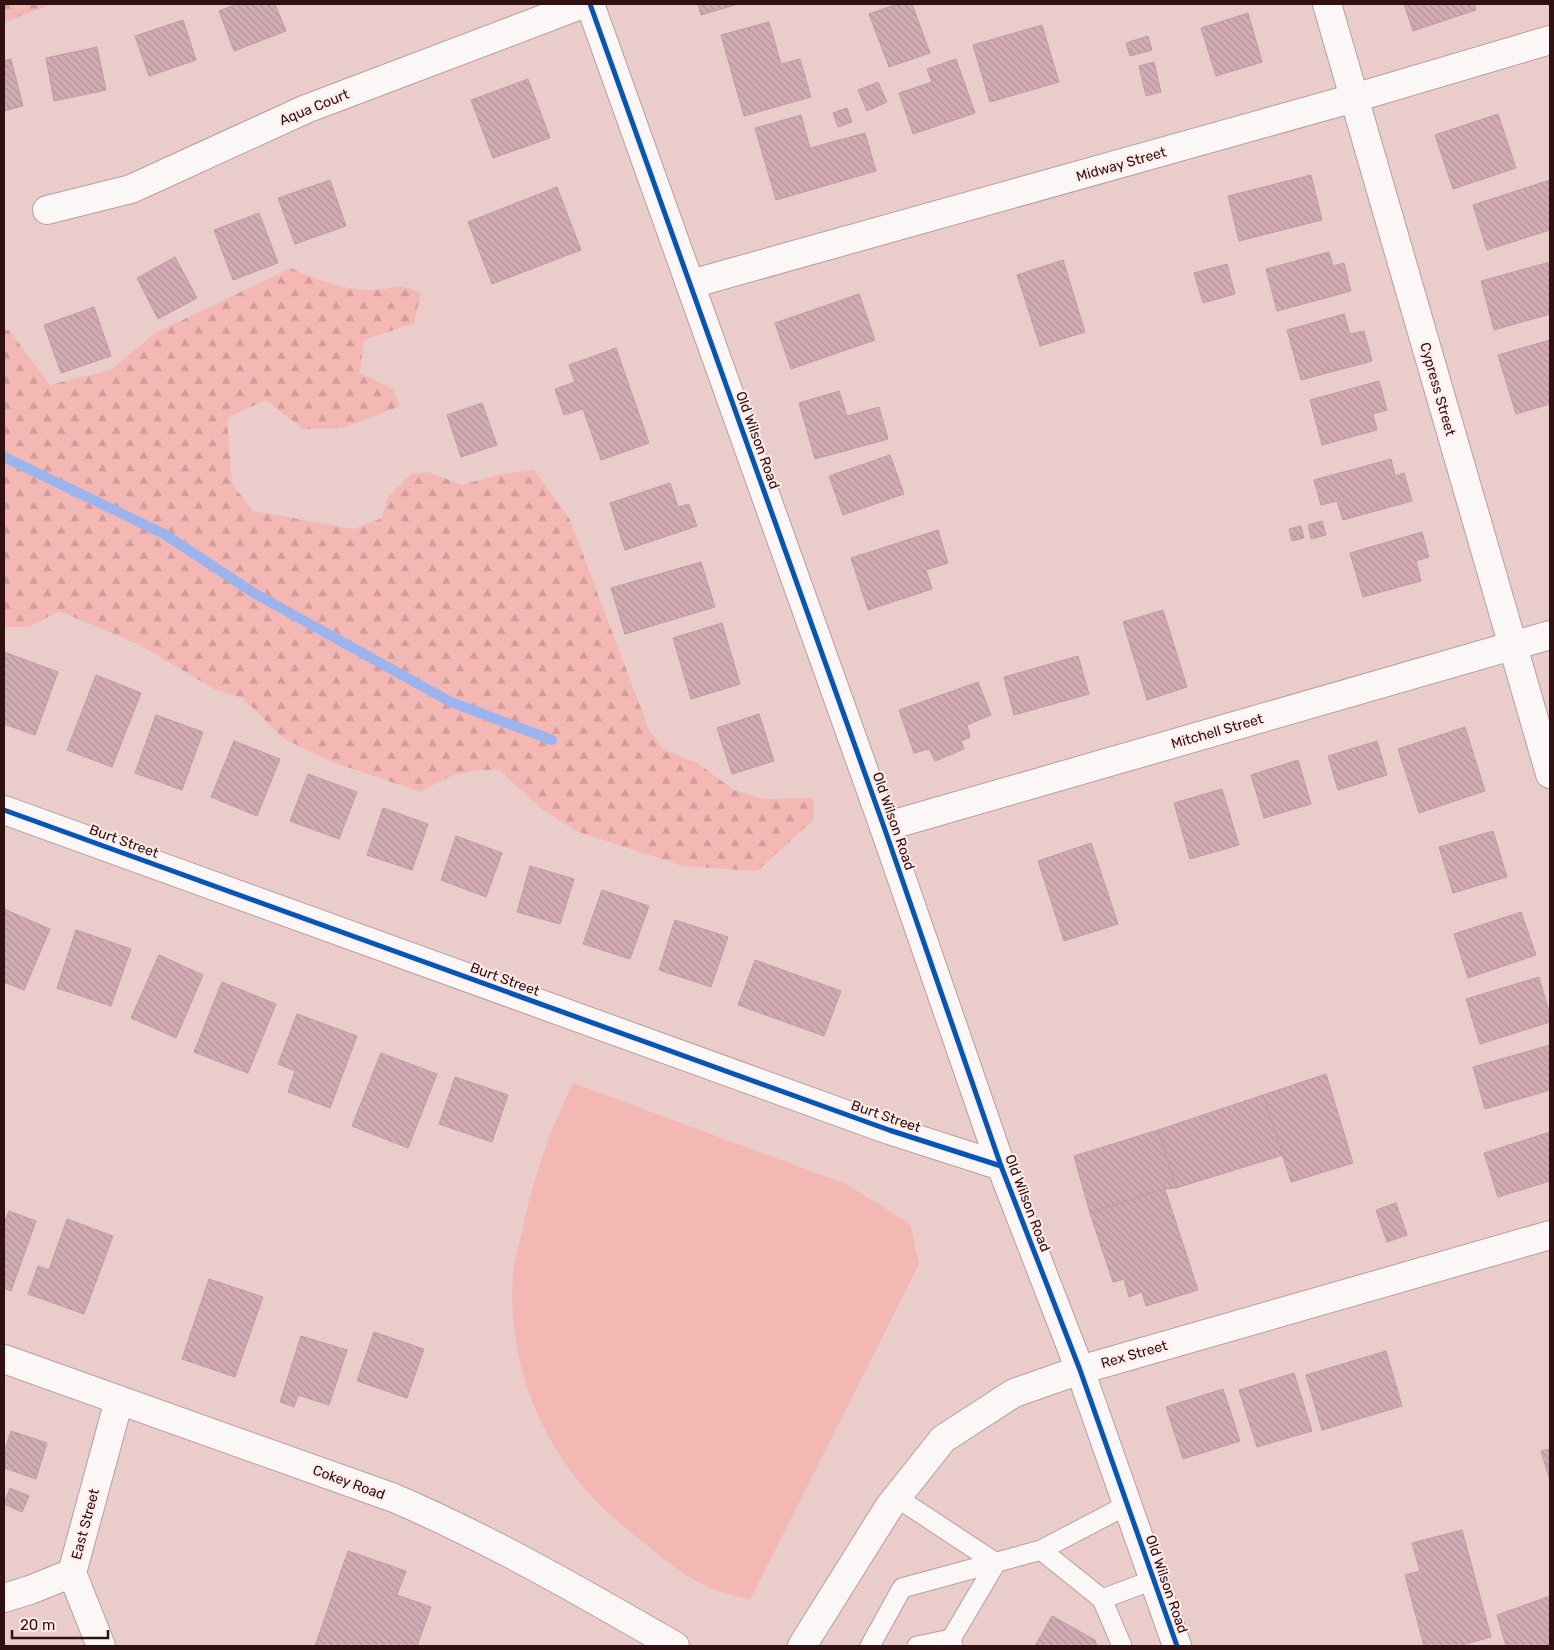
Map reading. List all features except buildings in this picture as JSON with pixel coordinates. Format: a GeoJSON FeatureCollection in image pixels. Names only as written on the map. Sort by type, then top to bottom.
{"type":"FeatureCollection","features":[{"type":"Feature","properties":{"kind":"street","name":"Aqua Court"},"geometry":{"type":"LineString","coordinates":[[47,210],[130,189],[306,109],[583,4]]}},
{"type":"Feature","properties":{"kind":"street","name":"Old Wilson Road"},"geometry":{"type":"LineString","coordinates":[[590,4],[884,827],[1001,1166],[1080,1370],[1177,1646]]}},
{"type":"Feature","properties":{"kind":"street","name":"Cypress Street"},"geometry":{"type":"LineString","coordinates":[[1327,4],[1550,774]]}},
{"type":"Feature","properties":{"kind":"street","name":"Midway Street"},"geometry":{"type":"LineString","coordinates":[[691,284],[1354,98],[1550,40]]}},
{"type":"Feature","properties":{"kind":"street","name":"Mitchell Street"},"geometry":{"type":"LineString","coordinates":[[884,827],[1550,635]]}},
{"type":"Feature","properties":{"kind":"street","name":"Burt Street"},"geometry":{"type":"LineString","coordinates":[[4,810],[889,1130],[1001,1166]]}},
{"type":"Feature","properties":{"kind":"street","name":"Rex Street"},"geometry":{"type":"LineString","coordinates":[[802,1646],[896,1497],[943,1440],[978,1415],[1014,1393],[1080,1370],[1550,1235]]}},
{"type":"Feature","properties":{"kind":"street","name":"Cokey Road"},"geometry":{"type":"LineString","coordinates":[[4,1359],[394,1498],[454,1524],[573,1587],[675,1646]]}},
{"type":"Feature","properties":{"kind":"street","name":"East Street"},"geometry":{"type":"LineString","coordinates":[[101,1646],[72,1573],[119,1400]]}},
{"type":"Feature","properties":{"kind":"street"},"geometry":{"type":"LineString","coordinates":[[4,1598],[72,1573]]}},
{"type":"Feature","properties":{"kind":"lane"},"geometry":{"type":"LineString","coordinates":[[896,1497],[996,1563]]}},
{"type":"Feature","properties":{"kind":"lane"},"geometry":{"type":"LineString","coordinates":[[870,1646],[902,1588],[1041,1550],[1127,1505]]}},
{"type":"Feature","properties":{"kind":"lane"},"geometry":{"type":"LineString","coordinates":[[1041,1550],[1102,1599],[1122,1646]]}},
{"type":"Feature","properties":{"kind":"lane"},"geometry":{"type":"LineString","coordinates":[[917,1646],[950,1644],[996,1563]]}},
{"type":"Feature","properties":{"kind":"lane"},"geometry":{"type":"LineString","coordinates":[[1102,1599],[1153,1580]]}},
{"type":"Feature","properties":{"kind":"green space"},"geometry":{"type":"Polygon","coordinates":[[[4,4],[53,4],[4,22],[4,4]]]}},
{"type":"Feature","properties":{"kind":"green space"},"geometry":{"type":"Polygon","coordinates":[[[291,268],[343,287],[373,290],[405,287],[421,293],[414,323],[364,340],[360,373],[393,389],[400,406],[343,428],[303,429],[266,400],[227,418],[232,484],[253,511],[354,529],[382,518],[388,497],[411,474],[428,472],[462,485],[502,474],[534,470],[570,520],[649,730],[664,750],[697,763],[734,790],[763,799],[813,798],[814,819],[757,871],[683,866],[576,831],[542,809],[499,770],[477,770],[458,774],[440,781],[421,792],[329,761],[283,738],[243,698],[214,689],[140,645],[59,611],[29,627],[4,627],[4,331],[9,330],[50,385],[111,370],[155,333],[291,268]]]}},
{"type":"Feature","properties":{"kind":"green space"},"geometry":{"type":"Polygon","coordinates":[[[573,1083],[846,1184],[910,1224],[919,1264],[750,1600],[721,1592],[689,1577],[661,1557],[612,1516],[589,1494],[561,1457],[538,1415],[529,1393],[522,1370],[513,1322],[512,1298],[515,1260],[536,1178],[556,1120],[573,1083]]]}},
{"type":"Feature","properties":{"kind":"waterway"},"geometry":{"type":"LineString","coordinates":[[4,457],[164,534],[254,593],[451,702],[552,740]]}},
{"type":"Feature","properties":{"kind":"cycle path"},"geometry":{"type":"LineString","coordinates":[[590,4],[884,827],[1001,1166],[1080,1370],[1177,1646]]}},
{"type":"Feature","properties":{"kind":"cycle path"},"geometry":{"type":"LineString","coordinates":[[4,810],[889,1130],[1001,1166]]}}]}
